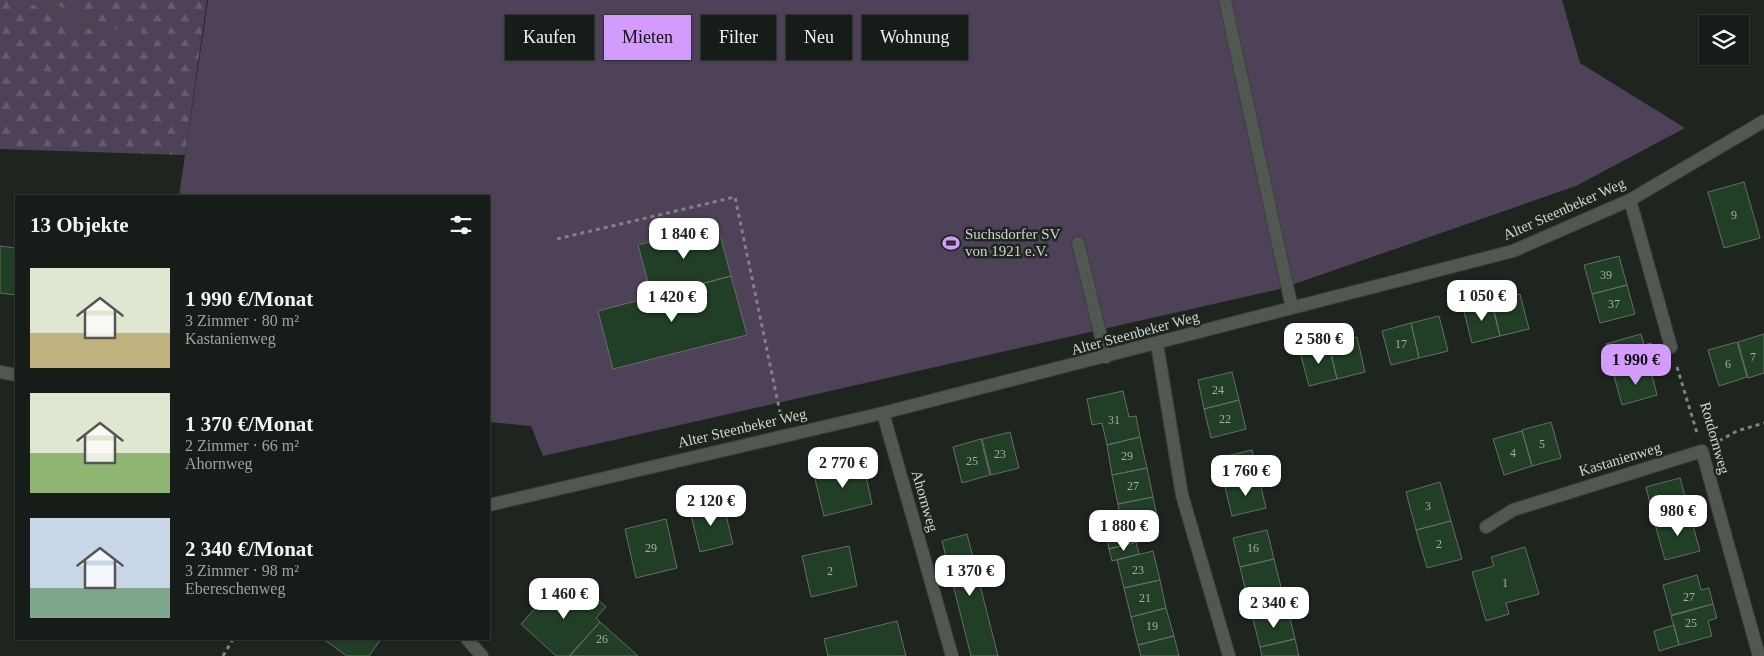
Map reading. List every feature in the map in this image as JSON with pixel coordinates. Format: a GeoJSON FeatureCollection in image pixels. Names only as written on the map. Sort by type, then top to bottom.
{"type":"FeatureCollection","features":[{"type":"Feature","properties":{"kind":"street"},"geometry":{"type":"LineString","coordinates":[[1225,0],[1292,308]]}},
{"type":"Feature","properties":{"kind":"street","name":"Alter Steenbeker Weg"},"geometry":{"type":"LineString","coordinates":[[490,505],[785,435],[883,414],[1513,252],[1630,200],[1764,121]]}},
{"type":"Feature","properties":{"kind":"street"},"geometry":{"type":"LineString","coordinates":[[1630,200],[1671,347]]}},
{"type":"Feature","properties":{"kind":"street"},"geometry":{"type":"LineString","coordinates":[[1078,243],[1106,357]]}},
{"type":"Feature","properties":{"kind":"street"},"geometry":{"type":"LineString","coordinates":[[1157,344],[1182,496],[1229,656]]}},
{"type":"Feature","properties":{"kind":"street"},"geometry":{"type":"LineString","coordinates":[[0,372],[15,375]]}},
{"type":"Feature","properties":{"kind":"street","name":"Ahornweg"},"geometry":{"type":"LineString","coordinates":[[883,414],[952,656]]}},
{"type":"Feature","properties":{"kind":"street","name":"Kastanienweg"},"geometry":{"type":"LineString","coordinates":[[1486,527],[1513,510],[1702,451]]}},
{"type":"Feature","properties":{"kind":"street","name":"Rotdornweg"},"geometry":{"type":"LineString","coordinates":[[1702,451],[1759,656]]}},
{"type":"Feature","properties":{"kind":"street"},"geometry":{"type":"LineString","coordinates":[[468,640],[482,656]]}},
{"type":"Feature","properties":{"kind":"path"},"geometry":{"type":"LineString","coordinates":[[557,239],[735,197],[785,435]]}},
{"type":"Feature","properties":{"kind":"path","name":"Rotdornweg"},"geometry":{"type":"LineString","coordinates":[[1671,347],[1702,451]]}},
{"type":"Feature","properties":{"kind":"path"},"geometry":{"type":"LineString","coordinates":[[1702,451],[1736,430],[1764,423]]}},
{"type":"Feature","properties":{"kind":"path"},"geometry":{"type":"LineString","coordinates":[[223,656],[232,640]]}},
{"type":"Feature","properties":{"kind":"green space"},"geometry":{"type":"Polygon","coordinates":[[[0,0],[207,0],[185,155],[0,149],[0,0]]]}},
{"type":"Feature","properties":{"kind":"green space","name":"Suchsdorfer SV von 1921 e.V."},"geometry":{"type":"Polygon","coordinates":[[[208,0],[1562,0],[1580,63],[1685,128],[1576,186],[1280,289],[543,456],[531,426],[490,422],[490,195],[179,195],[208,0]]]}},
{"type":"Feature","properties":{"kind":"building"},"geometry":{"type":"Polygon","coordinates":[[[1744,182],[1760,238],[1724,248],[1708,192],[1744,182]]]}},
{"type":"Feature","properties":{"kind":"building"},"geometry":{"type":"Polygon","coordinates":[[[717,224],[731,276],[652,297],[638,245],[717,224]]]}},
{"type":"Feature","properties":{"kind":"building"},"geometry":{"type":"Polygon","coordinates":[[[0,246],[15,248],[15,295],[0,293],[0,246]]]}},
{"type":"Feature","properties":{"kind":"building"},"geometry":{"type":"Polygon","coordinates":[[[1619,256],[1627,285],[1592,294],[1584,265],[1619,256]]]}},
{"type":"Feature","properties":{"kind":"building"},"geometry":{"type":"Polygon","coordinates":[[[731,276],[747,335],[613,369],[598,311],[731,276]]]}},
{"type":"Feature","properties":{"kind":"building"},"geometry":{"type":"Polygon","coordinates":[[[1627,285],[1635,314],[1600,323],[1592,294],[1627,285]]]}},
{"type":"Feature","properties":{"kind":"building"},"geometry":{"type":"Polygon","coordinates":[[[1520,294],[1529,329],[1500,336],[1492,301],[1520,294]]]}},
{"type":"Feature","properties":{"kind":"building"},"geometry":{"type":"Polygon","coordinates":[[[1491,301],[1500,336],[1472,343],[1463,308],[1491,301]]]}},
{"type":"Feature","properties":{"kind":"building"},"geometry":{"type":"Polygon","coordinates":[[[1439,316],[1448,351],[1419,358],[1411,323],[1439,316]]]}},
{"type":"Feature","properties":{"kind":"building"},"geometry":{"type":"Polygon","coordinates":[[[1411,323],[1419,358],[1391,365],[1382,331],[1411,323]]]}},
{"type":"Feature","properties":{"kind":"building"},"geometry":{"type":"Polygon","coordinates":[[[1641,334],[1650,366],[1615,376],[1606,344],[1641,334]]]}},
{"type":"Feature","properties":{"kind":"building"},"geometry":{"type":"Polygon","coordinates":[[[1764,334],[1764,373],[1748,378],[1738,342],[1764,334]]]}},
{"type":"Feature","properties":{"kind":"building"},"geometry":{"type":"Polygon","coordinates":[[[1357,337],[1365,372],[1337,379],[1329,345],[1357,337]]]}},
{"type":"Feature","properties":{"kind":"building"},"geometry":{"type":"Polygon","coordinates":[[[1737,342],[1747,377],[1719,386],[1708,350],[1737,342]]]}},
{"type":"Feature","properties":{"kind":"building"},"geometry":{"type":"Polygon","coordinates":[[[1651,343],[1657,364],[1650,366],[1644,345],[1651,343]]]}},
{"type":"Feature","properties":{"kind":"building"},"geometry":{"type":"Polygon","coordinates":[[[1329,345],[1337,379],[1309,386],[1300,352],[1329,345]]]}},
{"type":"Feature","properties":{"kind":"building"},"geometry":{"type":"Polygon","coordinates":[[[1650,367],[1657,395],[1622,405],[1614,376],[1650,367]]]}},
{"type":"Feature","properties":{"kind":"building"},"geometry":{"type":"Polygon","coordinates":[[[1232,372],[1239,400],[1204,409],[1198,380],[1232,372]]]}},
{"type":"Feature","properties":{"kind":"building"},"geometry":{"type":"Polygon","coordinates":[[[1123,391],[1129,417],[1136,416],[1140,437],[1107,445],[1102,423],[1092,425],[1087,399],[1123,391]]]}},
{"type":"Feature","properties":{"kind":"building"},"geometry":{"type":"Polygon","coordinates":[[[1239,400],[1246,429],[1211,438],[1204,409],[1239,400]]]}},
{"type":"Feature","properties":{"kind":"building"},"geometry":{"type":"Polygon","coordinates":[[[1551,422],[1561,458],[1532,466],[1522,430],[1551,422]]]}},
{"type":"Feature","properties":{"kind":"building"},"geometry":{"type":"Polygon","coordinates":[[[1522,431],[1532,466],[1504,475],[1493,439],[1522,431]]]}},
{"type":"Feature","properties":{"kind":"building"},"geometry":{"type":"Polygon","coordinates":[[[1010,432],[1019,468],[991,475],[982,439],[1010,432]]]}},
{"type":"Feature","properties":{"kind":"building"},"geometry":{"type":"Polygon","coordinates":[[[1140,437],[1147,468],[1112,475],[1107,445],[1140,437]]]}},
{"type":"Feature","properties":{"kind":"building"},"geometry":{"type":"Polygon","coordinates":[[[981,439],[990,475],[962,483],[953,447],[981,439]]]}},
{"type":"Feature","properties":{"kind":"building"},"geometry":{"type":"Polygon","coordinates":[[[1252,450],[1259,479],[1225,487],[1218,458],[1252,450]]]}},
{"type":"Feature","properties":{"kind":"building"},"geometry":{"type":"Polygon","coordinates":[[[863,463],[872,504],[824,516],[814,475],[863,463]]]}},
{"type":"Feature","properties":{"kind":"building"},"geometry":{"type":"Polygon","coordinates":[[[1147,468],[1153,497],[1118,504],[1112,475],[1147,468]]]}},
{"type":"Feature","properties":{"kind":"building"},"geometry":{"type":"Polygon","coordinates":[[[1680,478],[1690,514],[1655,524],[1646,487],[1680,478]]]}},
{"type":"Feature","properties":{"kind":"building"},"geometry":{"type":"Polygon","coordinates":[[[1259,479],[1266,508],[1232,516],[1225,487],[1259,479]]]}},
{"type":"Feature","properties":{"kind":"building"},"geometry":{"type":"Polygon","coordinates":[[[1440,482],[1451,521],[1416,530],[1406,492],[1440,482]]]}},
{"type":"Feature","properties":{"kind":"building"},"geometry":{"type":"Polygon","coordinates":[[[1153,497],[1159,526],[1124,534],[1118,504],[1153,497]]]}},
{"type":"Feature","properties":{"kind":"building"},"geometry":{"type":"Polygon","coordinates":[[[723,503],[733,544],[700,552],[690,511],[723,503]]]}},
{"type":"Feature","properties":{"kind":"building"},"geometry":{"type":"Polygon","coordinates":[[[1690,515],[1700,551],[1665,560],[1655,524],[1690,515]]]}},
{"type":"Feature","properties":{"kind":"building"},"geometry":{"type":"Polygon","coordinates":[[[666,519],[677,568],[636,578],[625,529],[666,519]]]}},
{"type":"Feature","properties":{"kind":"building"},"geometry":{"type":"Polygon","coordinates":[[[1451,521],[1462,559],[1427,568],[1416,530],[1451,521]]]}},
{"type":"Feature","properties":{"kind":"building"},"geometry":{"type":"Polygon","coordinates":[[[1144,530],[1146,540],[1109,549],[1107,538],[1144,530]]]}},
{"type":"Feature","properties":{"kind":"building"},"geometry":{"type":"Polygon","coordinates":[[[1267,530],[1274,559],[1240,567],[1233,538],[1267,530]]]}},
{"type":"Feature","properties":{"kind":"building"},"geometry":{"type":"Polygon","coordinates":[[[967,534],[998,656],[971,656],[942,541],[967,534]]]}},
{"type":"Feature","properties":{"kind":"building"},"geometry":{"type":"Polygon","coordinates":[[[1136,542],[1139,554],[1112,561],[1109,549],[1136,542]]]}},
{"type":"Feature","properties":{"kind":"building"},"geometry":{"type":"Polygon","coordinates":[[[849,546],[857,586],[811,597],[802,556],[849,546]]]}},
{"type":"Feature","properties":{"kind":"building"},"geometry":{"type":"Polygon","coordinates":[[[1525,547],[1539,594],[1506,603],[1509,614],[1486,621],[1472,572],[1494,566],[1491,557],[1525,547]]]}},
{"type":"Feature","properties":{"kind":"building"},"geometry":{"type":"Polygon","coordinates":[[[1153,551],[1160,580],[1124,588],[1117,560],[1153,551]]]}},
{"type":"Feature","properties":{"kind":"building"},"geometry":{"type":"Polygon","coordinates":[[[1274,559],[1281,587],[1247,596],[1240,567],[1274,559]]]}},
{"type":"Feature","properties":{"kind":"building"},"geometry":{"type":"Polygon","coordinates":[[[1697,575],[1701,590],[1709,588],[1713,604],[1671,615],[1663,585],[1697,575]]]}},
{"type":"Feature","properties":{"kind":"building"},"geometry":{"type":"Polygon","coordinates":[[[1160,580],[1166,608],[1131,617],[1124,588],[1160,580]]]}},
{"type":"Feature","properties":{"kind":"building"},"geometry":{"type":"Polygon","coordinates":[[[557,584],[574,599],[585,587],[606,607],[596,618],[600,622],[569,656],[556,656],[521,624],[557,584]]]}},
{"type":"Feature","properties":{"kind":"building"},"geometry":{"type":"Polygon","coordinates":[[[1713,604],[1717,618],[1708,621],[1712,636],[1679,645],[1671,616],[1713,604]]]}},
{"type":"Feature","properties":{"kind":"building"},"geometry":{"type":"Polygon","coordinates":[[[1166,608],[1174,636],[1138,645],[1131,617],[1166,608]]]}},
{"type":"Feature","properties":{"kind":"building"},"geometry":{"type":"Polygon","coordinates":[[[1288,610],[1295,639],[1260,647],[1253,619],[1288,610]]]}},
{"type":"Feature","properties":{"kind":"building"},"geometry":{"type":"Polygon","coordinates":[[[897,621],[906,656],[828,656],[824,639],[897,621]]]}},
{"type":"Feature","properties":{"kind":"building"},"geometry":{"type":"Polygon","coordinates":[[[600,622],[638,656],[570,656],[600,622]]]}},
{"type":"Feature","properties":{"kind":"building"},"geometry":{"type":"Polygon","coordinates":[[[1674,625],[1679,645],[1659,651],[1654,631],[1674,625]]]}},
{"type":"Feature","properties":{"kind":"building"},"geometry":{"type":"Polygon","coordinates":[[[1174,636],[1179,656],[1141,656],[1138,645],[1174,636]]]}},
{"type":"Feature","properties":{"kind":"building"},"geometry":{"type":"Polygon","coordinates":[[[1295,639],[1299,656],[1262,656],[1260,647],[1295,639]]]}},
{"type":"Feature","properties":{"kind":"building"},"geometry":{"type":"Polygon","coordinates":[[[324,640],[380,640],[369,656],[347,656],[324,640]]]}},
{"type":"Feature","properties":{"kind":"waterway"},"geometry":{"type":"LineString","coordinates":[[33,0],[114,34],[137,34]]}},
{"type":"Feature","properties":{"kind":"place","name":"Suchsdorfer SV von 1921 e.V."},"geometry":{"type":"Point","coordinates":[951,243]}}]}
